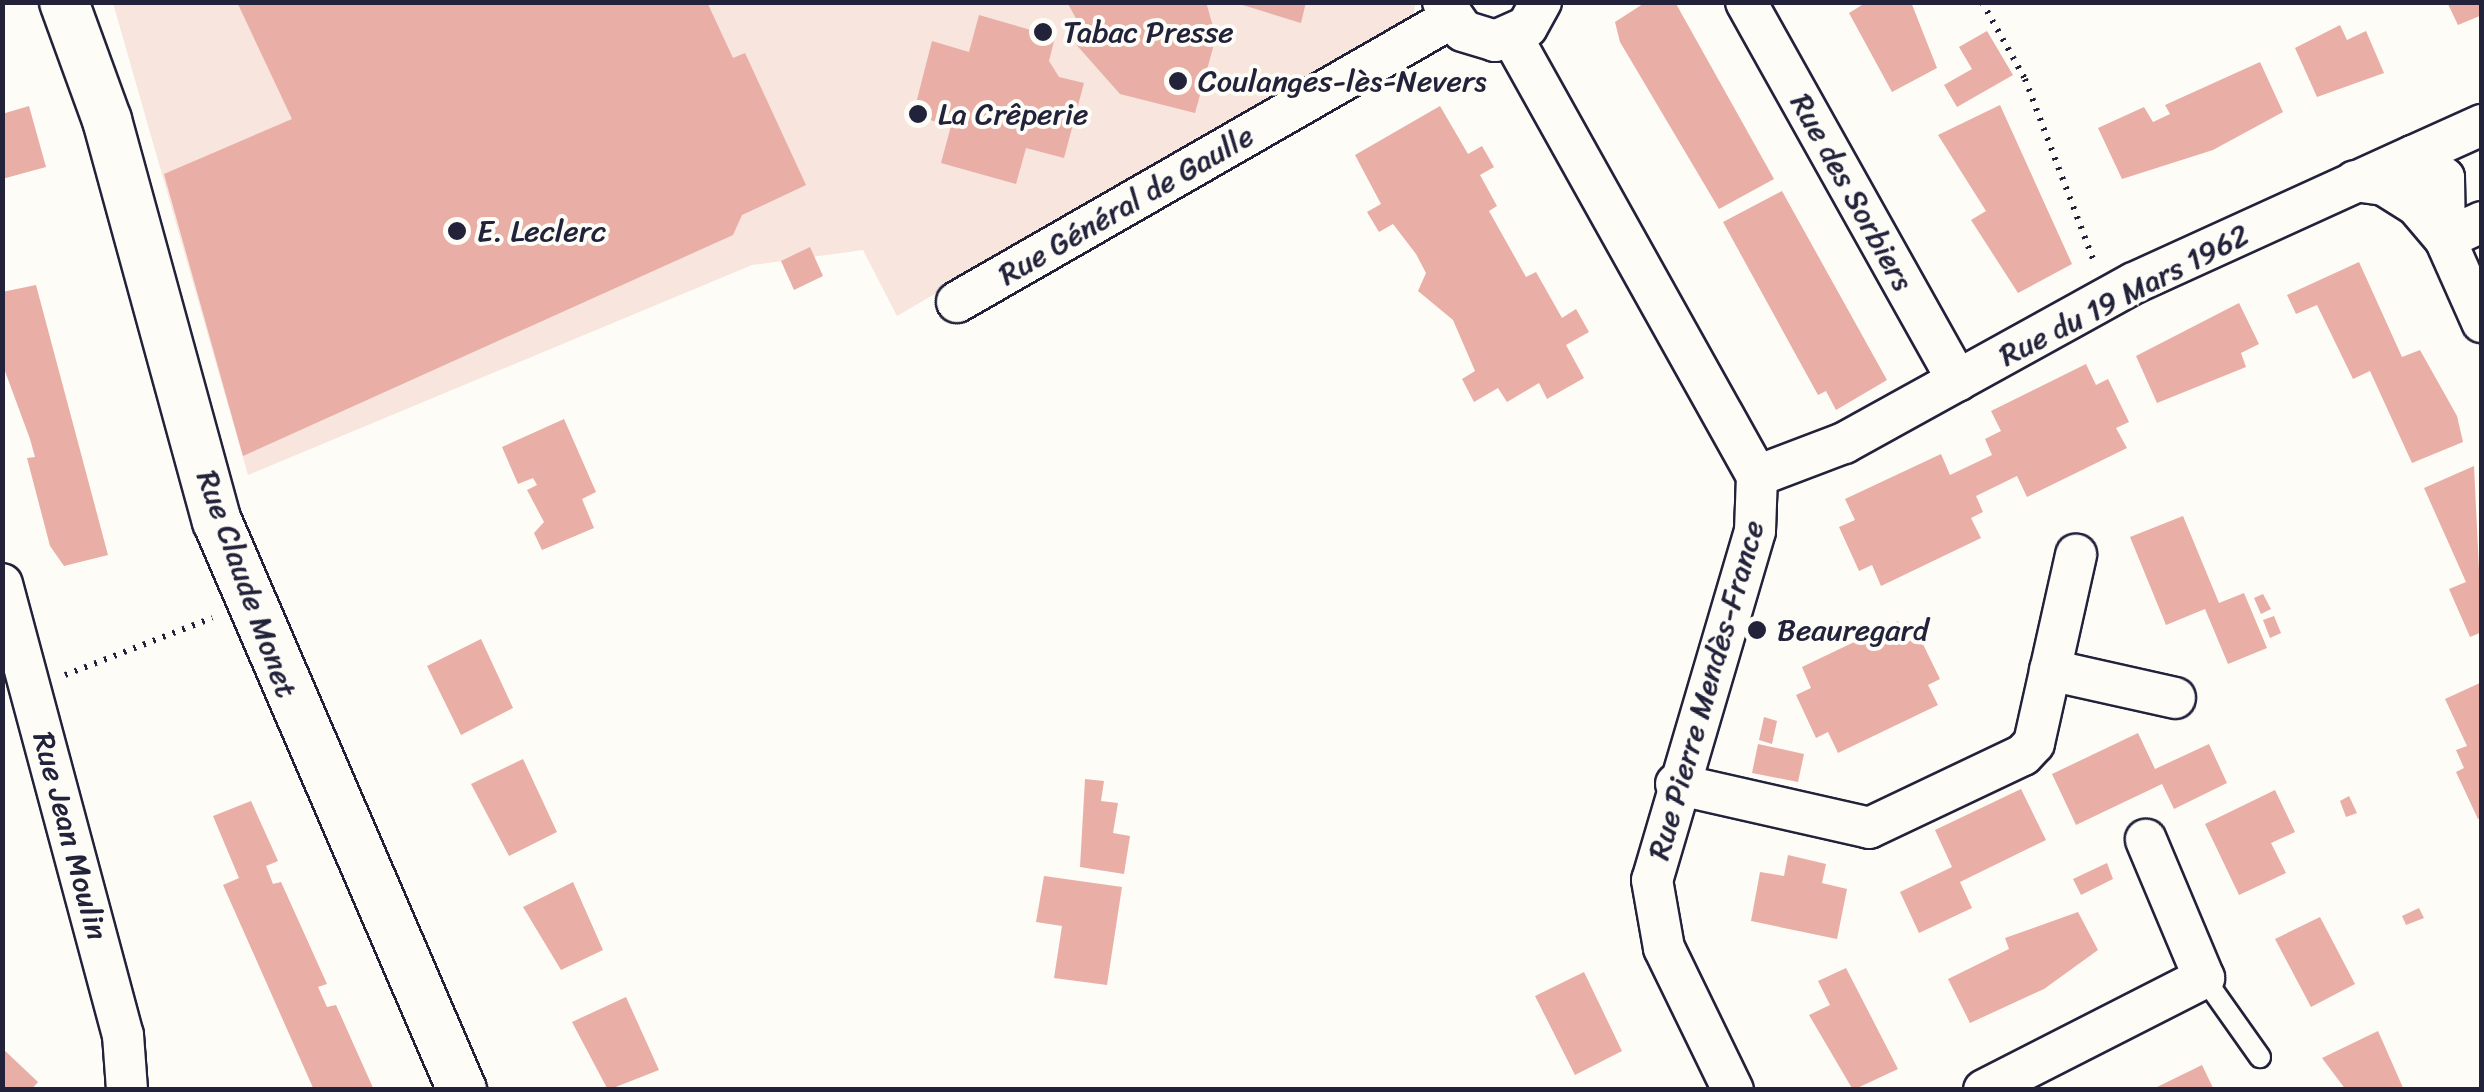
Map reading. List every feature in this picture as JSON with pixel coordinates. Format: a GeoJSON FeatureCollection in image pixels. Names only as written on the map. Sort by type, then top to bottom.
{"type":"FeatureCollection","features":[{"type":"Feature","properties":{"kind":"street","name":"Rue Claude Monet"},"geometry":{"type":"LineString","coordinates":[[64,2],[107,120],[217,521],[462,1090]]}},
{"type":"Feature","properties":{"kind":"street"},"geometry":{"type":"LineString","coordinates":[[1447,11],[1478,39],[1512,36],[1540,2]]}},
{"type":"Feature","properties":{"kind":"street","name":"Rue des Sorbiers"},"geometry":{"type":"LineString","coordinates":[[1746,2],[1958,381]]}},
{"type":"Feature","properties":{"kind":"street","name":"Rue Général de Gaulle"},"geometry":{"type":"LineString","coordinates":[[957,302],[1447,11]]}},
{"type":"Feature","properties":{"kind":"street","name":"Rue Pierre Mendès-France"},"geometry":{"type":"LineString","coordinates":[[1512,36],[1757,476],[1755,531],[1655,851],[1656,916],[1733,1090]]}},
{"type":"Feature","properties":{"kind":"street","name":"Rue du 19 Mars 1962"},"geometry":{"type":"LineString","coordinates":[[1757,476],[1844,443],[2107,298],[2482,125]]}},
{"type":"Feature","properties":{"kind":"street"},"geometry":{"type":"LineString","coordinates":[[2412,156],[2444,178],[2445,240]]}},
{"type":"Feature","properties":{"kind":"street"},"geometry":{"type":"LineString","coordinates":[[2355,181],[2384,185],[2417,206],[2445,240],[2482,322]]}},
{"type":"Feature","properties":{"kind":"street"},"geometry":{"type":"LineString","coordinates":[[2445,240],[2482,222]]}},
{"type":"Feature","properties":{"kind":"street"},"geometry":{"type":"LineString","coordinates":[[1676,784],[1869,828],[2023,756],[2050,670],[2076,555]]}},
{"type":"Feature","properties":{"kind":"street","name":"Rue Jean Moulin"},"geometry":{"type":"LineString","coordinates":[[2,584],[122,1036],[127,1090]]}},
{"type":"Feature","properties":{"kind":"street"},"geometry":{"type":"LineString","coordinates":[[2050,670],[2175,698]]}},
{"type":"Feature","properties":{"kind":"street"},"geometry":{"type":"LineString","coordinates":[[1984,1090],[2204,978],[2146,840]]}},
{"type":"Feature","properties":{"kind":"lane"},"geometry":{"type":"LineString","coordinates":[[2204,978],[2260,1057]]}},
{"type":"Feature","properties":{"kind":"path"},"geometry":{"type":"LineString","coordinates":[[1982,2],[2024,80],[2107,298]]}},
{"type":"Feature","properties":{"kind":"path"},"geometry":{"type":"LineString","coordinates":[[30,688],[251,603]]}},
{"type":"Feature","properties":{"kind":"shaded area"},"geometry":{"type":"Polygon","coordinates":[[[113,3],[1415,3],[1414,14],[897,316],[863,250],[752,265],[248,475],[113,3]]]}},
{"type":"Feature","properties":{"kind":"building","name":"E. Leclerc"},"geometry":{"type":"Polygon","coordinates":[[[237,2],[707,2],[733,58],[745,53],[806,185],[742,215],[733,235],[243,456],[164,174],[292,119],[237,2]]]}},
{"type":"Feature","properties":{"kind":"building"},"geometry":{"type":"Polygon","coordinates":[[[1067,2],[1206,2],[1216,37],[1195,113],[1120,94],[1073,41],[1078,22],[1067,2]]]}},
{"type":"Feature","properties":{"kind":"building"},"geometry":{"type":"Polygon","coordinates":[[[1233,2],[1306,2],[1301,23],[1233,2]]]}},
{"type":"Feature","properties":{"kind":"building"},"geometry":{"type":"Polygon","coordinates":[[[1646,2],[1675,2],[1774,179],[1719,209],[1620,42],[1615,22],[1646,2]]]}},
{"type":"Feature","properties":{"kind":"building"},"geometry":{"type":"Polygon","coordinates":[[[1867,2],[1911,2],[1937,68],[1892,92],[1849,13],[1867,2]]]}},
{"type":"Feature","properties":{"kind":"building"},"geometry":{"type":"Polygon","coordinates":[[[2447,2],[2482,2],[2482,15],[2458,25],[2447,2]]]}},
{"type":"Feature","properties":{"kind":"building"},"geometry":{"type":"Polygon","coordinates":[[[979,15],[1055,37],[1049,61],[1059,77],[1084,83],[1064,158],[1026,148],[1016,184],[941,163],[951,126],[913,115],[932,41],[969,52],[979,15]]]}},
{"type":"Feature","properties":{"kind":"building"},"geometry":{"type":"Polygon","coordinates":[[[2340,25],[2347,40],[2366,31],[2384,73],[2317,97],[2295,48],[2340,25]]]}},
{"type":"Feature","properties":{"kind":"building"},"geometry":{"type":"Polygon","coordinates":[[[1987,31],[2013,75],[1957,107],[1944,85],[1972,69],[1959,47],[1987,31]]]}},
{"type":"Feature","properties":{"kind":"building"},"geometry":{"type":"Polygon","coordinates":[[[2260,62],[2283,112],[2213,150],[2122,179],[2098,128],[2144,107],[2153,122],[2170,114],[2165,105],[2260,62]]]}},
{"type":"Feature","properties":{"kind":"building"},"geometry":{"type":"Polygon","coordinates":[[[2000,105],[2072,264],[2018,293],[1971,220],[1986,211],[1938,135],[2000,105]]]}},
{"type":"Feature","properties":{"kind":"building"},"geometry":{"type":"Polygon","coordinates":[[[29,106],[46,167],[2,179],[2,114],[29,106]]]}},
{"type":"Feature","properties":{"kind":"building"},"geometry":{"type":"Polygon","coordinates":[[[1440,106],[1468,154],[1482,146],[1494,167],[1480,175],[1497,206],[1489,211],[1526,277],[1536,272],[1562,318],[1576,309],[1589,332],[1566,345],[1584,378],[1547,399],[1539,383],[1507,402],[1498,388],[1474,402],[1462,379],[1475,371],[1453,320],[1418,291],[1426,273],[1416,254],[1393,224],[1379,232],[1367,212],[1381,204],[1355,155],[1440,106]]]}},
{"type":"Feature","properties":{"kind":"building"},"geometry":{"type":"Polygon","coordinates":[[[1782,191],[1887,380],[1836,410],[1826,391],[1818,395],[1723,222],[1782,191]]]}},
{"type":"Feature","properties":{"kind":"building"},"geometry":{"type":"Polygon","coordinates":[[[810,247],[823,276],[794,290],[781,261],[810,247]]]}},
{"type":"Feature","properties":{"kind":"building"},"geometry":{"type":"Polygon","coordinates":[[[2359,262],[2402,357],[2420,350],[2457,416],[2463,442],[2412,463],[2370,371],[2353,379],[2317,305],[2296,314],[2287,295],[2359,262]]]}},
{"type":"Feature","properties":{"kind":"building"},"geometry":{"type":"Polygon","coordinates":[[[36,285],[108,555],[64,566],[50,546],[27,458],[35,457],[2,363],[2,292],[36,285]]]}},
{"type":"Feature","properties":{"kind":"building"},"geometry":{"type":"Polygon","coordinates":[[[2239,303],[2259,344],[2241,353],[2246,367],[2157,403],[2136,356],[2239,303]]]}},
{"type":"Feature","properties":{"kind":"building"},"geometry":{"type":"Polygon","coordinates":[[[2086,364],[2096,385],[2108,379],[2129,422],[2116,428],[2127,448],[2027,497],[2017,476],[1976,496],[1983,512],[1971,518],[1981,538],[1881,586],[1872,565],[1859,571],[1839,527],[1855,520],[1845,499],[1941,454],[1950,475],[1992,455],[1985,439],[2001,431],[1991,411],[2086,364]]]}},
{"type":"Feature","properties":{"kind":"building"},"geometry":{"type":"Polygon","coordinates":[[[564,419],[596,492],[582,499],[594,528],[542,550],[534,533],[544,522],[527,490],[537,485],[533,478],[518,484],[502,447],[564,419]]]}},
{"type":"Feature","properties":{"kind":"building"},"geometry":{"type":"Polygon","coordinates":[[[2474,466],[2482,632],[2470,637],[2449,589],[2466,582],[2424,488],[2474,466]]]}},
{"type":"Feature","properties":{"kind":"building"},"geometry":{"type":"Polygon","coordinates":[[[2183,516],[2219,603],[2244,593],[2267,648],[2228,664],[2205,609],[2166,625],[2130,537],[2183,516]]]}},
{"type":"Feature","properties":{"kind":"building"},"geometry":{"type":"Polygon","coordinates":[[[2263,594],[2271,609],[2261,614],[2254,598],[2263,594]]]}},
{"type":"Feature","properties":{"kind":"building"},"geometry":{"type":"Polygon","coordinates":[[[2274,616],[2281,633],[2270,638],[2263,620],[2274,616]]]}},
{"type":"Feature","properties":{"kind":"building"},"geometry":{"type":"Polygon","coordinates":[[[1898,621],[1908,642],[1919,636],[1940,679],[1928,685],[1938,705],[1838,753],[1828,732],[1816,738],[1796,695],[1811,688],[1802,667],[1898,621]]]}},
{"type":"Feature","properties":{"kind":"building"},"geometry":{"type":"Polygon","coordinates":[[[481,639],[513,708],[461,735],[427,666],[481,639]]]}},
{"type":"Feature","properties":{"kind":"building"},"geometry":{"type":"Polygon","coordinates":[[[2482,682],[2482,817],[2478,819],[2456,772],[2464,768],[2456,750],[2467,746],[2445,699],[2482,682]]]}},
{"type":"Feature","properties":{"kind":"building"},"geometry":{"type":"Polygon","coordinates":[[[1764,717],[1777,721],[1772,744],[1759,740],[1764,717]]]}},
{"type":"Feature","properties":{"kind":"building"},"geometry":{"type":"Polygon","coordinates":[[[2138,733],[2155,769],[2209,744],[2227,783],[2174,809],[2162,784],[2076,825],[2052,774],[2138,733]]]}},
{"type":"Feature","properties":{"kind":"building"},"geometry":{"type":"Polygon","coordinates":[[[1758,744],[1804,754],[1798,782],[1752,773],[1758,744]]]}},
{"type":"Feature","properties":{"kind":"building"},"geometry":{"type":"Polygon","coordinates":[[[523,759],[557,832],[509,856],[471,784],[523,759]]]}},
{"type":"Feature","properties":{"kind":"building"},"geometry":{"type":"Polygon","coordinates":[[[1085,779],[1104,781],[1101,801],[1118,803],[1113,833],[1130,836],[1124,874],[1080,867],[1085,779]]]}},
{"type":"Feature","properties":{"kind":"building"},"geometry":{"type":"Polygon","coordinates":[[[2021,789],[2046,840],[1960,882],[1972,908],[1919,933],[1900,892],[1952,867],[1935,830],[2021,789]]]}},
{"type":"Feature","properties":{"kind":"building"},"geometry":{"type":"Polygon","coordinates":[[[2275,790],[2295,832],[2271,843],[2286,873],[2239,895],[2205,824],[2275,790]]]}},
{"type":"Feature","properties":{"kind":"building"},"geometry":{"type":"Polygon","coordinates":[[[2349,796],[2357,813],[2346,817],[2340,801],[2349,796]]]}},
{"type":"Feature","properties":{"kind":"building"},"geometry":{"type":"Polygon","coordinates":[[[251,801],[278,861],[266,866],[273,884],[281,882],[327,984],[318,987],[327,1007],[336,1005],[374,1090],[314,1090],[223,885],[239,878],[213,816],[251,801]]]}},
{"type":"Feature","properties":{"kind":"building"},"geometry":{"type":"Polygon","coordinates":[[[1788,855],[1826,864],[1822,883],[1847,889],[1837,939],[1751,921],[1760,872],[1784,876],[1788,855]]]}},
{"type":"Feature","properties":{"kind":"building"},"geometry":{"type":"Polygon","coordinates":[[[2107,863],[2113,879],[2081,895],[2073,879],[2107,863]]]}},
{"type":"Feature","properties":{"kind":"building"},"geometry":{"type":"Polygon","coordinates":[[[1044,876],[1122,887],[1107,985],[1054,978],[1062,926],[1036,922],[1044,876]]]}},
{"type":"Feature","properties":{"kind":"building"},"geometry":{"type":"Polygon","coordinates":[[[573,882],[603,950],[561,970],[523,907],[573,882]]]}},
{"type":"Feature","properties":{"kind":"building"},"geometry":{"type":"Polygon","coordinates":[[[2419,908],[2424,918],[2406,925],[2402,916],[2419,908]]]}},
{"type":"Feature","properties":{"kind":"building"},"geometry":{"type":"Polygon","coordinates":[[[2078,912],[2098,950],[2044,989],[1970,1023],[1948,979],[2009,949],[2005,938],[2078,912]]]}},
{"type":"Feature","properties":{"kind":"building"},"geometry":{"type":"Polygon","coordinates":[[[2320,917],[2355,984],[2311,1007],[2275,939],[2320,917]]]}},
{"type":"Feature","properties":{"kind":"building"},"geometry":{"type":"Polygon","coordinates":[[[1846,968],[1898,1069],[1853,1090],[1809,1015],[1830,1005],[1818,981],[1846,968]]]}},
{"type":"Feature","properties":{"kind":"building"},"geometry":{"type":"Polygon","coordinates":[[[1584,972],[1622,1051],[1575,1075],[1535,996],[1584,972]]]}},
{"type":"Feature","properties":{"kind":"building"},"geometry":{"type":"Polygon","coordinates":[[[626,997],[659,1070],[608,1090],[572,1022],[626,997]]]}},
{"type":"Feature","properties":{"kind":"building"},"geometry":{"type":"Polygon","coordinates":[[[2378,1031],[2404,1090],[2346,1090],[2322,1058],[2378,1031]]]}},
{"type":"Feature","properties":{"kind":"building"},"geometry":{"type":"Polygon","coordinates":[[[2,1048],[38,1082],[31,1090],[2,1090],[2,1048]]]}},
{"type":"Feature","properties":{"kind":"building"},"geometry":{"type":"Polygon","coordinates":[[[2202,1065],[2214,1090],[2151,1090],[2202,1065]]]}},
{"type":"Feature","properties":{"kind":"place","name":"Tabac Presse"},"geometry":{"type":"Point","coordinates":[1043,32]}},
{"type":"Feature","properties":{"kind":"place","name":"Coulanges-lès-Nevers"},"geometry":{"type":"Point","coordinates":[1178,81]}},
{"type":"Feature","properties":{"kind":"place","name":"La Crêperie"},"geometry":{"type":"Point","coordinates":[918,114]}},
{"type":"Feature","properties":{"kind":"place","name":"E. Leclerc"},"geometry":{"type":"Point","coordinates":[457,231]}},
{"type":"Feature","properties":{"kind":"place","name":"Beauregard"},"geometry":{"type":"Point","coordinates":[1757,630]}}]}
